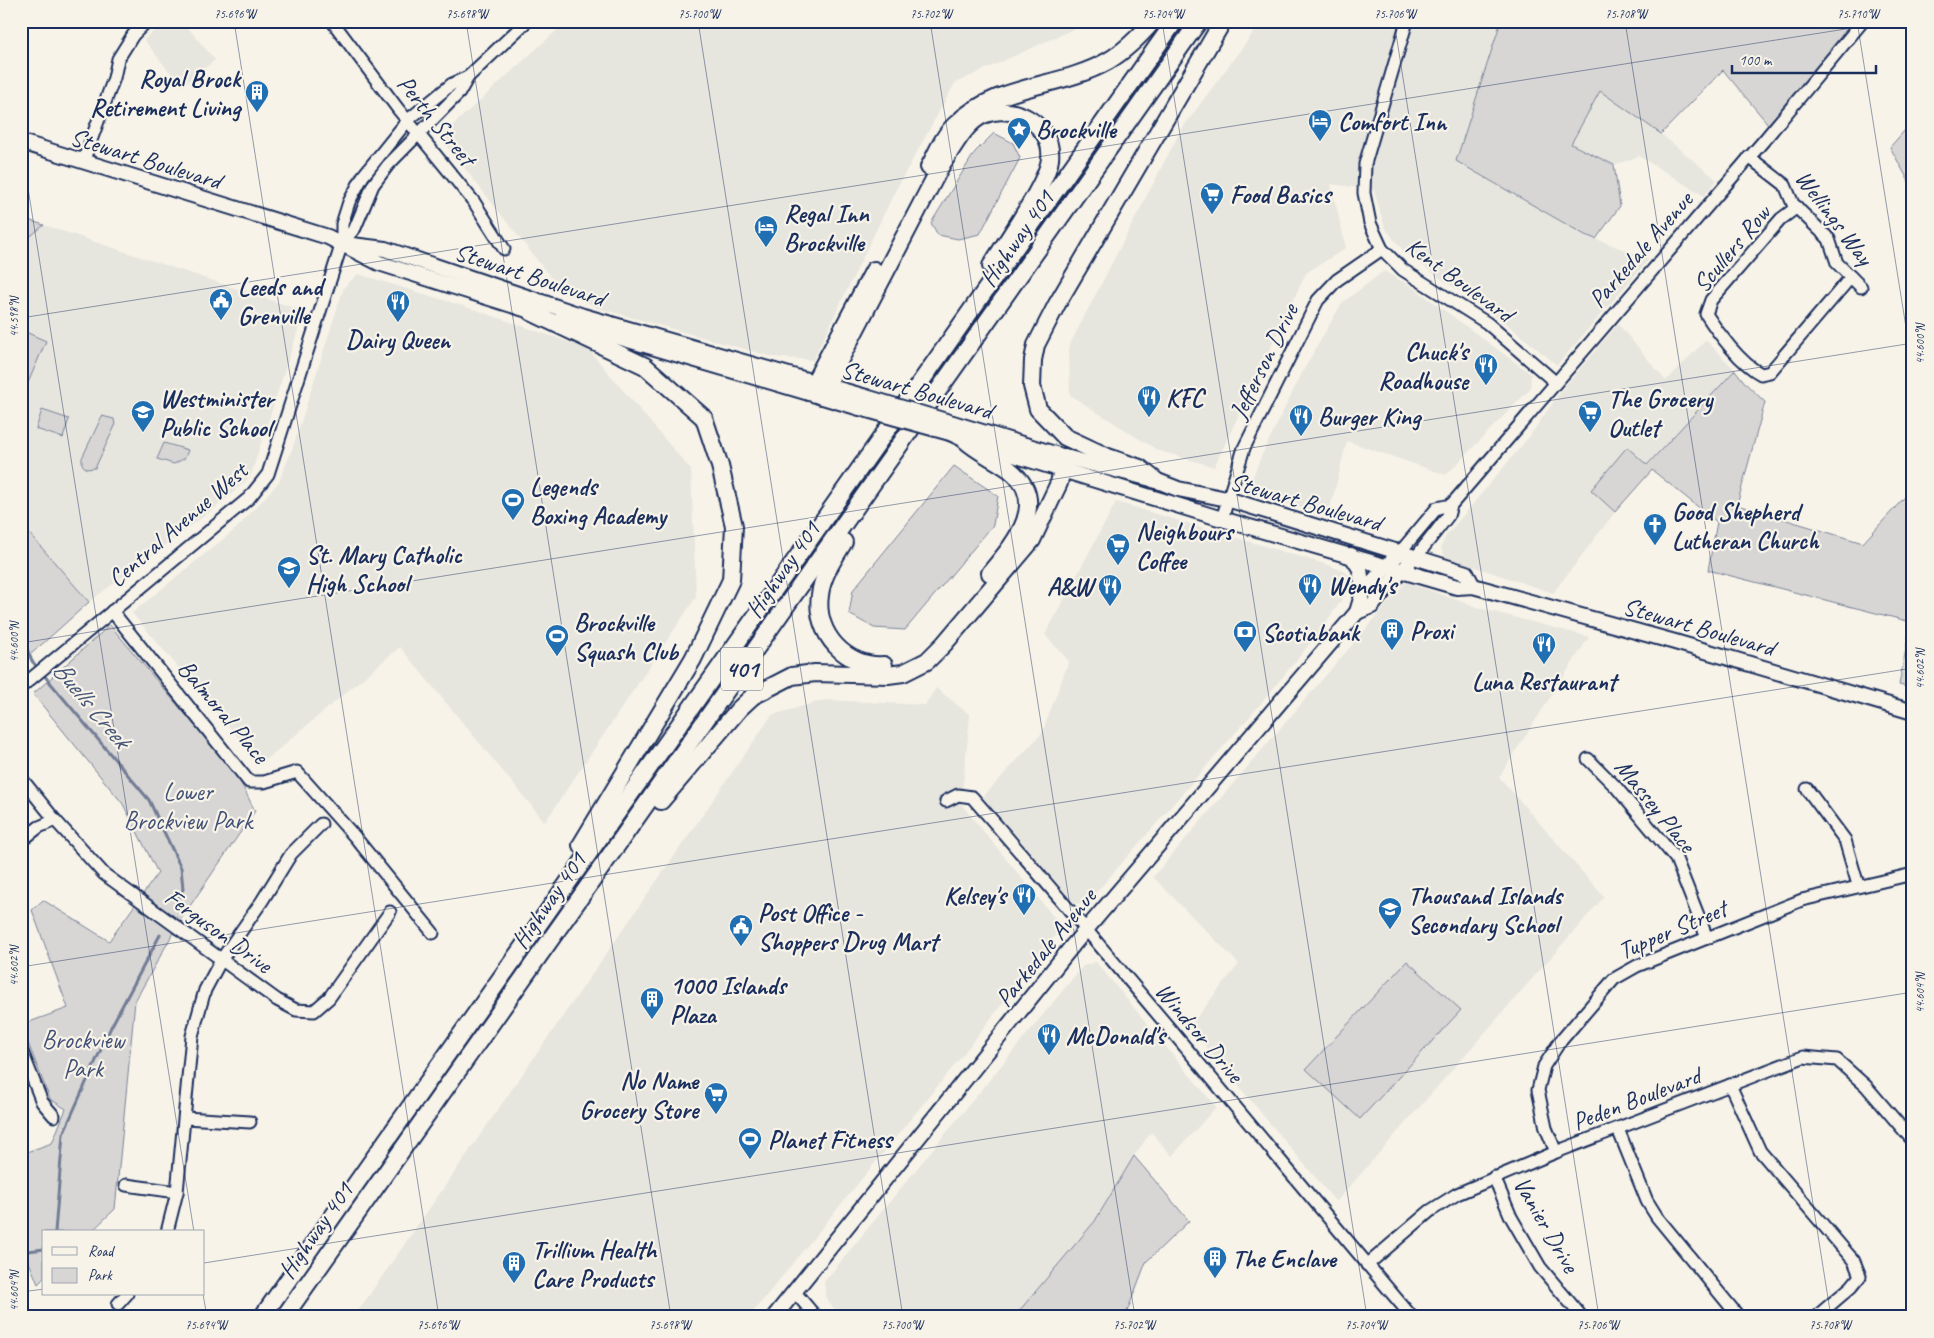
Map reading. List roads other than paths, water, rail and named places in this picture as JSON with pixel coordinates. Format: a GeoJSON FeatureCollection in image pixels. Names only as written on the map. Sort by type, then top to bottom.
{"type":"FeatureCollection","features":[{"type":"Feature","properties":{"kind":"highway"},"geometry":{"type":"LineString","coordinates":[[817,389],[943,141],[953,126],[968,113],[996,98],[1075,74],[1107,62],[1124,50],[1153,21]]}},
{"type":"Feature","properties":{"kind":"highway","name":"Highway 401"},"geometry":{"type":"LineString","coordinates":[[262,1317],[529,935],[1175,21]]}},
{"type":"Feature","properties":{"kind":"highway","name":"Highway 401"},"geometry":{"type":"LineString","coordinates":[[284,1317],[1200,21]]}},
{"type":"Feature","properties":{"kind":"highway"},"geometry":{"type":"LineString","coordinates":[[1155,480],[1140,468],[1077,443],[1056,430],[1038,409],[1031,372],[1036,345],[1057,304],[1223,21]]}},
{"type":"Feature","properties":{"kind":"highway"},"geometry":{"type":"LineString","coordinates":[[817,389],[942,164],[964,132],[982,115],[999,111],[1012,112],[1029,118],[1044,134],[1049,148],[1049,166],[1043,180],[978,287],[973,309]]}},
{"type":"Feature","properties":{"kind":"highway"},"geometry":{"type":"LineString","coordinates":[[529,935],[534,915],[573,858],[693,659],[731,580],[734,526],[720,466],[704,418],[646,366],[531,312]]}},
{"type":"Feature","properties":{"kind":"highway"},"geometry":{"type":"LineString","coordinates":[[926,408],[908,444],[833,559],[820,594],[821,616],[828,637],[848,658],[872,666],[905,661],[922,652],[1013,546],[1023,529],[1028,502],[1026,491],[1020,479],[1009,469],[978,451],[966,440]]}},
{"type":"Feature","properties":{"kind":"highway"},"geometry":{"type":"LineString","coordinates":[[594,878],[620,854],[690,764],[753,696],[792,676],[815,673],[888,675],[903,673],[927,661],[1032,540],[1059,483],[1063,463]]}},
{"type":"Feature","properties":{"kind":"main road","name":"Stewart Boulevard"},"geometry":{"type":"LineString","coordinates":[[21,142],[342,243],[386,249],[583,316],[1063,463],[1222,519],[1457,586],[1473,586],[1683,644],[1913,712]]}},
{"type":"Feature","properties":{"kind":"main road","name":"Stewart Boulevard"},"geometry":{"type":"LineString","coordinates":[[342,243],[379,263],[531,312],[817,389]]}},
{"type":"Feature","properties":{"kind":"main road","name":"Stewart Boulevard"},"geometry":{"type":"LineString","coordinates":[[951,428],[966,440],[1063,463],[1155,480],[1178,489],[1227,500],[1401,551],[1466,572],[1473,586]]}},
{"type":"Feature","properties":{"kind":"main road","name":"Parkedale Avenue"},"geometry":{"type":"LineString","coordinates":[[774,1317],[1087,930],[1357,612],[1363,592],[1401,551]]}},
{"type":"Feature","properties":{"kind":"main road"},"geometry":{"type":"LineString","coordinates":[[1351,555],[1360,569],[1363,592]]}},
{"type":"Feature","properties":{"kind":"main road","name":"Parkedale Avenue"},"geometry":{"type":"LineString","coordinates":[[1357,612],[1372,606],[1392,581],[1416,557]]}},
{"type":"Feature","properties":{"kind":"street"},"geometry":{"type":"LineString","coordinates":[[83,162],[114,78],[118,59],[133,35],[148,21]]}},
{"type":"Feature","properties":{"kind":"street","name":"Perth Street"},"geometry":{"type":"LineString","coordinates":[[332,21],[474,202],[504,249]]}},
{"type":"Feature","properties":{"kind":"street","name":"Central Avenue West"},"geometry":{"type":"LineString","coordinates":[[342,243],[355,228],[374,185],[388,165],[459,93],[468,77],[527,21]]}},
{"type":"Feature","properties":{"kind":"street","name":"Kent Boulevard"},"geometry":{"type":"LineString","coordinates":[[1407,21],[1365,164],[1364,193],[1370,223],[1382,249],[1403,270],[1487,323],[1555,382]]}},
{"type":"Feature","properties":{"kind":"street","name":"Parkedale Avenue"},"geometry":{"type":"LineString","coordinates":[[1416,557],[1448,516],[1451,505],[1863,21]]}},
{"type":"Feature","properties":{"kind":"street","name":"Central Avenue West"},"geometry":{"type":"LineString","coordinates":[[21,686],[249,498],[268,474],[342,243],[342,224],[355,188],[408,120],[452,84],[468,77]]}},
{"type":"Feature","properties":{"kind":"street","name":"Wellings Way"},"geometry":{"type":"LineString","coordinates":[[1749,157],[1785,185],[1793,204],[1829,239],[1837,262],[1861,287]]}},
{"type":"Feature","properties":{"kind":"street","name":"Scullers Row"},"geometry":{"type":"LineString","coordinates":[[1797,207],[1781,219],[1711,300],[1706,314],[1715,327],[1752,370],[1761,374],[1770,372],[1851,277]]}},
{"type":"Feature","properties":{"kind":"street","name":"Jefferson Drive"},"geometry":{"type":"LineString","coordinates":[[1222,519],[1244,448],[1318,300],[1337,280],[1382,249]]}},
{"type":"Feature","properties":{"kind":"street","name":"Parkedale Avenue"},"geometry":{"type":"LineString","coordinates":[[1401,551],[1437,508],[1451,505]]}},
{"type":"Feature","properties":{"kind":"street","name":"Balmoral Place"},"geometry":{"type":"LineString","coordinates":[[112,611],[250,782],[264,782],[297,772],[355,838],[433,933]]}},
{"type":"Feature","properties":{"kind":"street","name":"Massey Place"},"geometry":{"type":"LineString","coordinates":[[1588,759],[1616,787],[1676,859],[1707,938]]}},
{"type":"Feature","properties":{"kind":"street","name":"Ferguson Drive"},"geometry":{"type":"LineString","coordinates":[[21,778],[55,820],[104,874],[220,960],[277,1000],[296,1010],[314,1011],[329,998],[390,912]]}},
{"type":"Feature","properties":{"kind":"street"},"geometry":{"type":"LineString","coordinates":[[1806,789],[1845,840],[1858,885]]}},
{"type":"Feature","properties":{"kind":"street","name":"Windsor Drive"},"geometry":{"type":"LineString","coordinates":[[946,801],[958,795],[972,797],[1087,930],[1412,1317]]}},
{"type":"Feature","properties":{"kind":"street"},"geometry":{"type":"LineString","coordinates":[[21,841],[39,827],[55,820]]}},
{"type":"Feature","properties":{"kind":"street"},"geometry":{"type":"LineString","coordinates":[[168,1230],[177,1192],[192,1036],[205,990],[220,960],[262,901],[291,854],[321,824]]}},
{"type":"Feature","properties":{"kind":"street","name":"Tupper Street"},"geometry":{"type":"LineString","coordinates":[[1556,1152],[1546,1128],[1538,1090],[1544,1066],[1559,1043],[1614,979],[1637,966],[1802,900],[1858,885],[1913,874]]}},
{"type":"Feature","properties":{"kind":"street"},"geometry":{"type":"LineString","coordinates":[[21,1049],[42,1102],[54,1116]]}},
{"type":"Feature","properties":{"kind":"street","name":"Peden Boulevard"},"geometry":{"type":"LineString","coordinates":[[1368,1265],[1430,1211],[1457,1194],[1556,1152],[1618,1130],[1803,1057],[1837,1060],[1866,1086],[1913,1141]]}},
{"type":"Feature","properties":{"kind":"street"},"geometry":{"type":"LineString","coordinates":[[1730,1085],[1760,1151],[1854,1262],[1860,1276],[1851,1287],[1816,1317]]}},
{"type":"Feature","properties":{"kind":"street"},"geometry":{"type":"LineString","coordinates":[[185,1118],[250,1122]]}},
{"type":"Feature","properties":{"kind":"street"},"geometry":{"type":"LineString","coordinates":[[1618,1130],[1647,1201],[1657,1217],[1739,1317]]}},
{"type":"Feature","properties":{"kind":"street","name":"Vanier Drive"},"geometry":{"type":"LineString","coordinates":[[1494,1177],[1511,1217],[1540,1267],[1582,1317]]}},
{"type":"Feature","properties":{"kind":"street"},"geometry":{"type":"LineString","coordinates":[[126,1184],[177,1192]]}},
{"type":"Feature","properties":{"kind":"street"},"geometry":{"type":"LineString","coordinates":[[794,1291],[816,1317]]}},
{"type":"Feature","properties":{"kind":"street"},"geometry":{"type":"LineString","coordinates":[[118,1304],[124,1296]]}},
{"type":"Feature","properties":{"kind":"waterway","name":"Buells Creek"},"geometry":{"type":"LineString","coordinates":[[21,635],[32,661],[149,800],[181,868],[183,889],[177,901]]}},
{"type":"Feature","properties":{"kind":"waterway","name":"Buells Creek"},"geometry":{"type":"LineString","coordinates":[[55,1230],[63,1134],[111,1027],[160,935]]}},
{"type":"Feature","properties":{"kind":"waterway","name":"Buells Creek"},"geometry":{"type":"LineString","coordinates":[[28,1251],[42,1249]]}},
{"type":"Feature","properties":{"kind":"railway"},"geometry":{"type":"LineString","coordinates":[[21,1303],[27,1317]]}},
{"type":"Feature","properties":{"kind":"place","name":"Royal Brock Retirement Living"},"geometry":{"type":"Point","coordinates":[257,113]}},
{"type":"Feature","properties":{"kind":"place","name":"Comfort Inn"},"geometry":{"type":"Point","coordinates":[1320,142]}},
{"type":"Feature","properties":{"kind":"place","name":"Brockville"},"geometry":{"type":"Point","coordinates":[1019,150]}},
{"type":"Feature","properties":{"kind":"place","name":"Food Basics"},"geometry":{"type":"Point","coordinates":[1212,215]}},
{"type":"Feature","properties":{"kind":"place","name":"Regal Inn Brockville"},"geometry":{"type":"Point","coordinates":[766,248]}},
{"type":"Feature","properties":{"kind":"place","name":"Leeds and Grenville"},"geometry":{"type":"Point","coordinates":[221,321]}},
{"type":"Feature","properties":{"kind":"place","name":"Dairy Queen"},"geometry":{"type":"Point","coordinates":[398,323]}},
{"type":"Feature","properties":{"kind":"place","name":"Chuck's Roadhouse"},"geometry":{"type":"Point","coordinates":[1486,386]}},
{"type":"Feature","properties":{"kind":"place","name":"KFC"},"geometry":{"type":"Point","coordinates":[1149,418]}},
{"type":"Feature","properties":{"kind":"place","name":"Westminister Public School"},"geometry":{"type":"Point","coordinates":[143,433]}},
{"type":"Feature","properties":{"kind":"place","name":"The Grocery Outlet"},"geometry":{"type":"Point","coordinates":[1590,433]}},
{"type":"Feature","properties":{"kind":"place","name":"Burger King"},"geometry":{"type":"Point","coordinates":[1301,437]}},
{"type":"Feature","properties":{"kind":"place","name":"Legends Boxing Academy"},"geometry":{"type":"Point","coordinates":[513,521]}},
{"type":"Feature","properties":{"kind":"place","name":"Good Shepherd Lutheran Church"},"geometry":{"type":"Point","coordinates":[1655,546]}},
{"type":"Feature","properties":{"kind":"place","name":"Neighbours Coffee"},"geometry":{"type":"Point","coordinates":[1118,566]}},
{"type":"Feature","properties":{"kind":"place","name":"St. Mary Catholic High School"},"geometry":{"type":"Point","coordinates":[289,589]}},
{"type":"Feature","properties":{"kind":"place","name":"Wendy's"},"geometry":{"type":"Point","coordinates":[1310,606]}},
{"type":"Feature","properties":{"kind":"place","name":"A&W"},"geometry":{"type":"Point","coordinates":[1110,607]}},
{"type":"Feature","properties":{"kind":"place","name":"Proxi"},"geometry":{"type":"Point","coordinates":[1392,651]}},
{"type":"Feature","properties":{"kind":"place","name":"Scotiabank"},"geometry":{"type":"Point","coordinates":[1245,653]}},
{"type":"Feature","properties":{"kind":"place","name":"Brockville Squash Club"},"geometry":{"type":"Point","coordinates":[557,657]}},
{"type":"Feature","properties":{"kind":"place","name":"Luna Restaurant"},"geometry":{"type":"Point","coordinates":[1544,665]}},
{"type":"Feature","properties":{"kind":"place","name":"Kelsey's"},"geometry":{"type":"Point","coordinates":[1024,916]}},
{"type":"Feature","properties":{"kind":"place","name":"Thousand Islands Secondary School"},"geometry":{"type":"Point","coordinates":[1390,930]}},
{"type":"Feature","properties":{"kind":"place","name":"Post Office - Shoppers Drug Mart"},"geometry":{"type":"Point","coordinates":[741,947]}},
{"type":"Feature","properties":{"kind":"place","name":"1000 Islands Plaza"},"geometry":{"type":"Point","coordinates":[652,1020]}},
{"type":"Feature","properties":{"kind":"place","name":"McDonald's"},"geometry":{"type":"Point","coordinates":[1049,1056]}},
{"type":"Feature","properties":{"kind":"place","name":"No Name Grocery Store"},"geometry":{"type":"Point","coordinates":[716,1115]}},
{"type":"Feature","properties":{"kind":"place","name":"Planet Fitness"},"geometry":{"type":"Point","coordinates":[750,1160]}},
{"type":"Feature","properties":{"kind":"place","name":"The Enclave"},"geometry":{"type":"Point","coordinates":[1215,1279]}},
{"type":"Feature","properties":{"kind":"place","name":"Trillium Health Care Products"},"geometry":{"type":"Point","coordinates":[514,1284]}},
{"type":"Feature","properties":{"kind":"park label","name":"Lower Brockview Park"},"geometry":{"type":"Point","coordinates":[188,806]}},
{"type":"Feature","properties":{"kind":"park label","name":"Brockview Park"},"geometry":{"type":"Point","coordinates":[83,1054]}}]}
